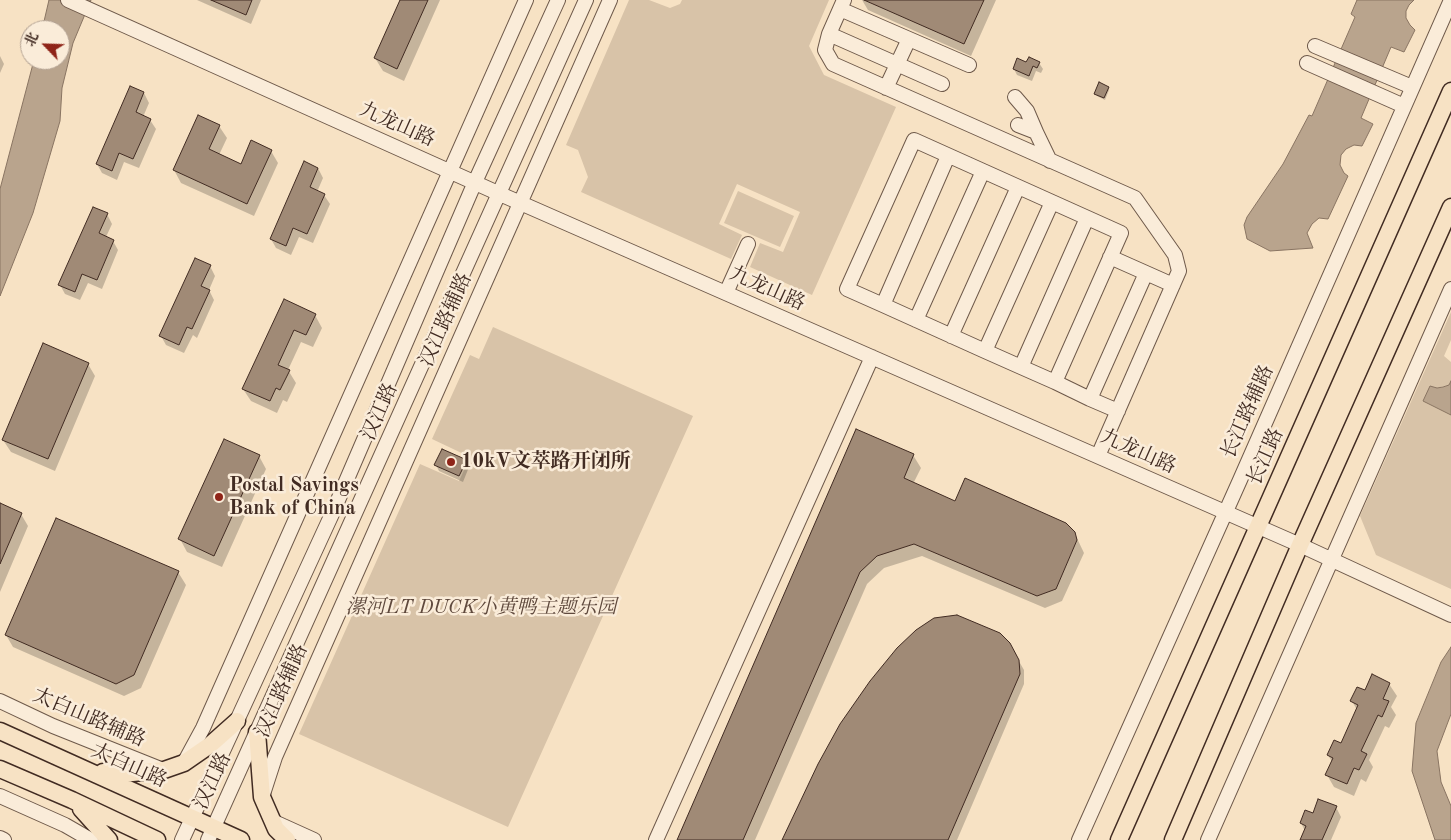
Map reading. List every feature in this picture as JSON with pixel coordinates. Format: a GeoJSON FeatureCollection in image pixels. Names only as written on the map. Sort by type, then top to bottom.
{"type":"FeatureCollection","features":[{"type":"Feature","properties":{"kind":"main road","name":"长江路"},"geometry":{"type":"LineString","coordinates":[[1119,840],[1451,91]]}},
{"type":"Feature","properties":{"kind":"main road"},"geometry":{"type":"LineString","coordinates":[[1173,840],[1300,545],[1451,207]]}},
{"type":"Feature","properties":{"kind":"main road"},"geometry":{"type":"LineString","coordinates":[[87,770],[122,774],[164,770],[184,763],[210,745],[237,721]]}},
{"type":"Feature","properties":{"kind":"main road","name":"太白山路"},"geometry":{"type":"LineString","coordinates":[[0,731],[192,818],[210,834],[241,840]]}},
{"type":"Feature","properties":{"kind":"main road"},"geometry":{"type":"LineString","coordinates":[[257,732],[262,797],[276,829],[287,840]]}},
{"type":"Feature","properties":{"kind":"main road"},"geometry":{"type":"LineString","coordinates":[[0,770],[72,800],[157,840]]}},
{"type":"Feature","properties":{"kind":"main road"},"geometry":{"type":"LineString","coordinates":[[72,800],[96,823],[109,840]]}},
{"type":"Feature","properties":{"kind":"street","name":"九龙山路"},"geometry":{"type":"LineString","coordinates":[[68,0],[500,194],[1226,512],[1449,614]]}},
{"type":"Feature","properties":{"kind":"street"},"geometry":{"type":"LineString","coordinates":[[184,763],[207,720],[526,0]]}},
{"type":"Feature","properties":{"kind":"street","name":"汉江路"},"geometry":{"type":"LineString","coordinates":[[182,840],[332,514],[476,182],[558,0]]}},
{"type":"Feature","properties":{"kind":"street","name":"汉江路"},"geometry":{"type":"LineString","coordinates":[[210,834],[586,0]]}},
{"type":"Feature","properties":{"kind":"street","name":"汉江路辅路"},"geometry":{"type":"LineString","coordinates":[[262,797],[275,757],[610,0]]}},
{"type":"Feature","properties":{"kind":"street","name":"长江路辅路"},"geometry":{"type":"LineString","coordinates":[[1079,840],[1226,512],[1451,0]]}},
{"type":"Feature","properties":{"kind":"street"},"geometry":{"type":"LineString","coordinates":[[969,65],[909,39],[842,4],[829,34],[826,50],[833,64],[1134,198],[1175,255],[1179,271],[1098,456]]}},
{"type":"Feature","properties":{"kind":"street"},"geometry":{"type":"LineString","coordinates":[[829,34],[942,84]]}},
{"type":"Feature","properties":{"kind":"street"},"geometry":{"type":"LineString","coordinates":[[886,88],[909,39]]}},
{"type":"Feature","properties":{"kind":"street"},"geometry":{"type":"LineString","coordinates":[[1315,46],[1412,87]]}},
{"type":"Feature","properties":{"kind":"street"},"geometry":{"type":"LineString","coordinates":[[1307,63],[1404,106]]}},
{"type":"Feature","properties":{"kind":"street"},"geometry":{"type":"LineString","coordinates":[[1015,97],[1027,111],[1050,161]]}},
{"type":"Feature","properties":{"kind":"street"},"geometry":{"type":"LineString","coordinates":[[1018,125],[1036,132]]}},
{"type":"Feature","properties":{"kind":"street"},"geometry":{"type":"LineString","coordinates":[[1055,382],[1121,233],[914,140],[847,289],[1118,411]]}},
{"type":"Feature","properties":{"kind":"street"},"geometry":{"type":"LineString","coordinates":[[883,305],[948,156]]}},
{"type":"Feature","properties":{"kind":"street"},"geometry":{"type":"LineString","coordinates":[[916,320],[983,171]]}},
{"type":"Feature","properties":{"kind":"street"},"geometry":{"type":"LineString","coordinates":[[951,336],[1018,187]]}},
{"type":"Feature","properties":{"kind":"street"},"geometry":{"type":"LineString","coordinates":[[985,351],[1052,202]]}},
{"type":"Feature","properties":{"kind":"street"},"geometry":{"type":"LineString","coordinates":[[1021,367],[1087,218]]}},
{"type":"Feature","properties":{"kind":"street"},"geometry":{"type":"LineString","coordinates":[[726,293],[748,244]]}},
{"type":"Feature","properties":{"kind":"street"},"geometry":{"type":"LineString","coordinates":[[1110,257],[1173,285]]}},
{"type":"Feature","properties":{"kind":"street"},"geometry":{"type":"LineString","coordinates":[[1090,398],[1146,273]]}},
{"type":"Feature","properties":{"kind":"street"},"geometry":{"type":"LineString","coordinates":[[1208,840],[1451,289]]}},
{"type":"Feature","properties":{"kind":"street"},"geometry":{"type":"LineString","coordinates":[[656,840],[872,357]]}},
{"type":"Feature","properties":{"kind":"street","name":"太白山路辅路"},"geometry":{"type":"LineString","coordinates":[[0,702],[53,726],[164,770]]}},
{"type":"Feature","properties":{"kind":"street"},"geometry":{"type":"LineString","coordinates":[[0,796],[65,825],[91,840]]}},
{"type":"Feature","properties":{"kind":"street"},"geometry":{"type":"LineString","coordinates":[[272,821],[314,840]]}},
{"type":"Feature","properties":{"kind":"street"},"geometry":{"type":"LineString","coordinates":[[0,838],[4,840]]}},
{"type":"Feature","properties":{"kind":"green space"},"geometry":{"type":"Polygon","coordinates":[[[629,0],[649,0],[670,8],[680,4],[682,0],[829,0],[809,46],[824,75],[896,107],[812,295],[750,267],[760,243],[783,252],[800,212],[737,184],[719,224],[742,235],[731,259],[581,192],[588,177],[578,150],[566,145],[629,0]]]}},
{"type":"Feature","properties":{"kind":"green space"},"geometry":{"type":"Polygon","coordinates":[[[738,191],[794,216],[780,247],[724,223],[738,191]]]}},
{"type":"Feature","properties":{"kind":"green space"},"geometry":{"type":"Polygon","coordinates":[[[1451,312],[1451,340],[1444,356],[1451,362],[1451,381],[1449,385],[1437,388],[1423,401],[1451,415],[1451,589],[1376,555],[1360,516],[1451,312]]]}},
{"type":"Feature","properties":{"kind":"green space","name":"漯河LT DUCK小黄鸭主题乐园"},"geometry":{"type":"Polygon","coordinates":[[[493,327],[693,416],[508,827],[299,734],[420,464],[459,481],[470,457],[432,439],[470,355],[479,359],[493,327]]]}},
{"type":"Feature","properties":{"kind":"shaded area"},"geometry":{"type":"Polygon","coordinates":[[[49,0],[91,0],[73,43],[70,55],[70,20],[44,20],[49,0]]]}},
{"type":"Feature","properties":{"kind":"shaded area"},"geometry":{"type":"Polygon","coordinates":[[[1357,0],[1414,0],[1406,11],[1406,18],[1415,30],[1404,52],[1391,47],[1361,118],[1373,124],[1362,146],[1354,145],[1346,149],[1341,155],[1340,165],[1348,176],[1328,219],[1319,218],[1312,224],[1307,233],[1313,248],[1270,251],[1247,239],[1244,225],[1247,217],[1283,164],[1309,115],[1312,116],[1355,17],[1351,14],[1357,0]]]}},
{"type":"Feature","properties":{"kind":"shaded area"},"geometry":{"type":"Polygon","coordinates":[[[31,70],[66,70],[62,88],[60,121],[33,213],[0,296],[0,189],[31,70]]]}},
{"type":"Feature","properties":{"kind":"shaded area"},"geometry":{"type":"Polygon","coordinates":[[[1451,381],[1451,415],[1423,401],[1430,386],[1443,387],[1449,385],[1451,381]]]}},
{"type":"Feature","properties":{"kind":"shaded area"},"geometry":{"type":"Polygon","coordinates":[[[1451,647],[1451,714],[1437,751],[1441,782],[1451,806],[1451,840],[1435,840],[1412,771],[1416,723],[1441,662],[1451,647]]]}},
{"type":"Feature","properties":{"kind":"building"},"geometry":{"type":"Polygon","coordinates":[[[211,0],[252,0],[246,15],[211,0]]]}},
{"type":"Feature","properties":{"kind":"building"},"geometry":{"type":"Polygon","coordinates":[[[400,0],[428,0],[397,69],[374,58],[400,0]]]}},
{"type":"Feature","properties":{"kind":"building"},"geometry":{"type":"Polygon","coordinates":[[[864,0],[984,0],[964,44],[864,0]]]}},
{"type":"Feature","properties":{"kind":"building"},"geometry":{"type":"Polygon","coordinates":[[[1029,57],[1040,62],[1037,68],[1033,66],[1029,76],[1013,69],[1017,58],[1026,62],[1029,57]]]}},
{"type":"Feature","properties":{"kind":"building"},"geometry":{"type":"Polygon","coordinates":[[[1099,82],[1109,87],[1104,98],[1094,94],[1099,82]]]}},
{"type":"Feature","properties":{"kind":"building"},"geometry":{"type":"Polygon","coordinates":[[[130,86],[144,92],[136,112],[151,119],[133,159],[119,153],[112,171],[96,164],[130,86]]]}},
{"type":"Feature","properties":{"kind":"building"},"geometry":{"type":"Polygon","coordinates":[[[198,115],[220,125],[209,149],[241,164],[251,140],[272,150],[247,204],[173,170],[198,115]]]}},
{"type":"Feature","properties":{"kind":"building"},"geometry":{"type":"Polygon","coordinates":[[[304,161],[318,168],[310,187],[325,194],[307,234],[293,228],[286,246],[270,239],[304,161]]]}},
{"type":"Feature","properties":{"kind":"building"},"geometry":{"type":"Polygon","coordinates":[[[93,207],[108,213],[99,233],[114,240],[97,280],[82,274],[75,292],[58,285],[93,207]]]}},
{"type":"Feature","properties":{"kind":"building"},"geometry":{"type":"Polygon","coordinates":[[[195,258],[211,265],[201,286],[210,290],[192,329],[187,327],[179,345],[159,336],[195,258]]]}},
{"type":"Feature","properties":{"kind":"building"},"geometry":{"type":"Polygon","coordinates":[[[284,299],[316,314],[306,335],[294,330],[278,365],[290,370],[280,390],[276,388],[270,401],[242,389],[284,299]]]}},
{"type":"Feature","properties":{"kind":"building"},"geometry":{"type":"Polygon","coordinates":[[[43,343],[89,363],[48,459],[2,440],[43,343]]]}},
{"type":"Feature","properties":{"kind":"building"},"geometry":{"type":"Polygon","coordinates":[[[856,429],[914,454],[904,478],[955,501],[965,478],[1066,523],[1075,532],[1077,540],[1056,589],[1037,596],[914,544],[877,556],[860,572],[743,840],[677,840],[856,429]]]}},
{"type":"Feature","properties":{"kind":"building","name":"Postal Savings Bank of China"},"geometry":{"type":"Polygon","coordinates":[[[224,439],[260,455],[214,556],[178,539],[224,439]]]}},
{"type":"Feature","properties":{"kind":"building","name":"10kV文萃路开闭所"},"geometry":{"type":"Polygon","coordinates":[[[442,449],[467,460],[459,476],[434,465],[442,449]]]}},
{"type":"Feature","properties":{"kind":"building"},"geometry":{"type":"Polygon","coordinates":[[[0,503],[22,513],[0,564],[0,503]]]}},
{"type":"Feature","properties":{"kind":"building"},"geometry":{"type":"Polygon","coordinates":[[[56,518],[179,571],[134,675],[116,684],[5,635],[56,518]]]}},
{"type":"Feature","properties":{"kind":"building"},"geometry":{"type":"Polygon","coordinates":[[[957,615],[1000,633],[1010,643],[1019,660],[1020,674],[948,840],[782,840],[818,764],[840,724],[870,681],[897,648],[916,630],[934,618],[957,615]]]}},
{"type":"Feature","properties":{"kind":"building"},"geometry":{"type":"Polygon","coordinates":[[[1372,674],[1390,683],[1383,699],[1389,701],[1382,717],[1378,715],[1361,751],[1367,754],[1359,770],[1354,768],[1347,784],[1325,775],[1333,758],[1327,755],[1334,740],[1341,743],[1358,705],[1350,701],[1357,687],[1365,690],[1372,674]]]}},
{"type":"Feature","properties":{"kind":"building"},"geometry":{"type":"Polygon","coordinates":[[[1318,799],[1337,806],[1322,840],[1300,840],[1306,826],[1300,823],[1305,810],[1313,813],[1318,799]]]}},
{"type":"Feature","properties":{"kind":"place","name":"10kV文萃路开闭所"},"geometry":{"type":"Point","coordinates":[451,462]}},
{"type":"Feature","properties":{"kind":"place","name":"Postal Savings Bank of China"},"geometry":{"type":"Point","coordinates":[219,497]}}]}
